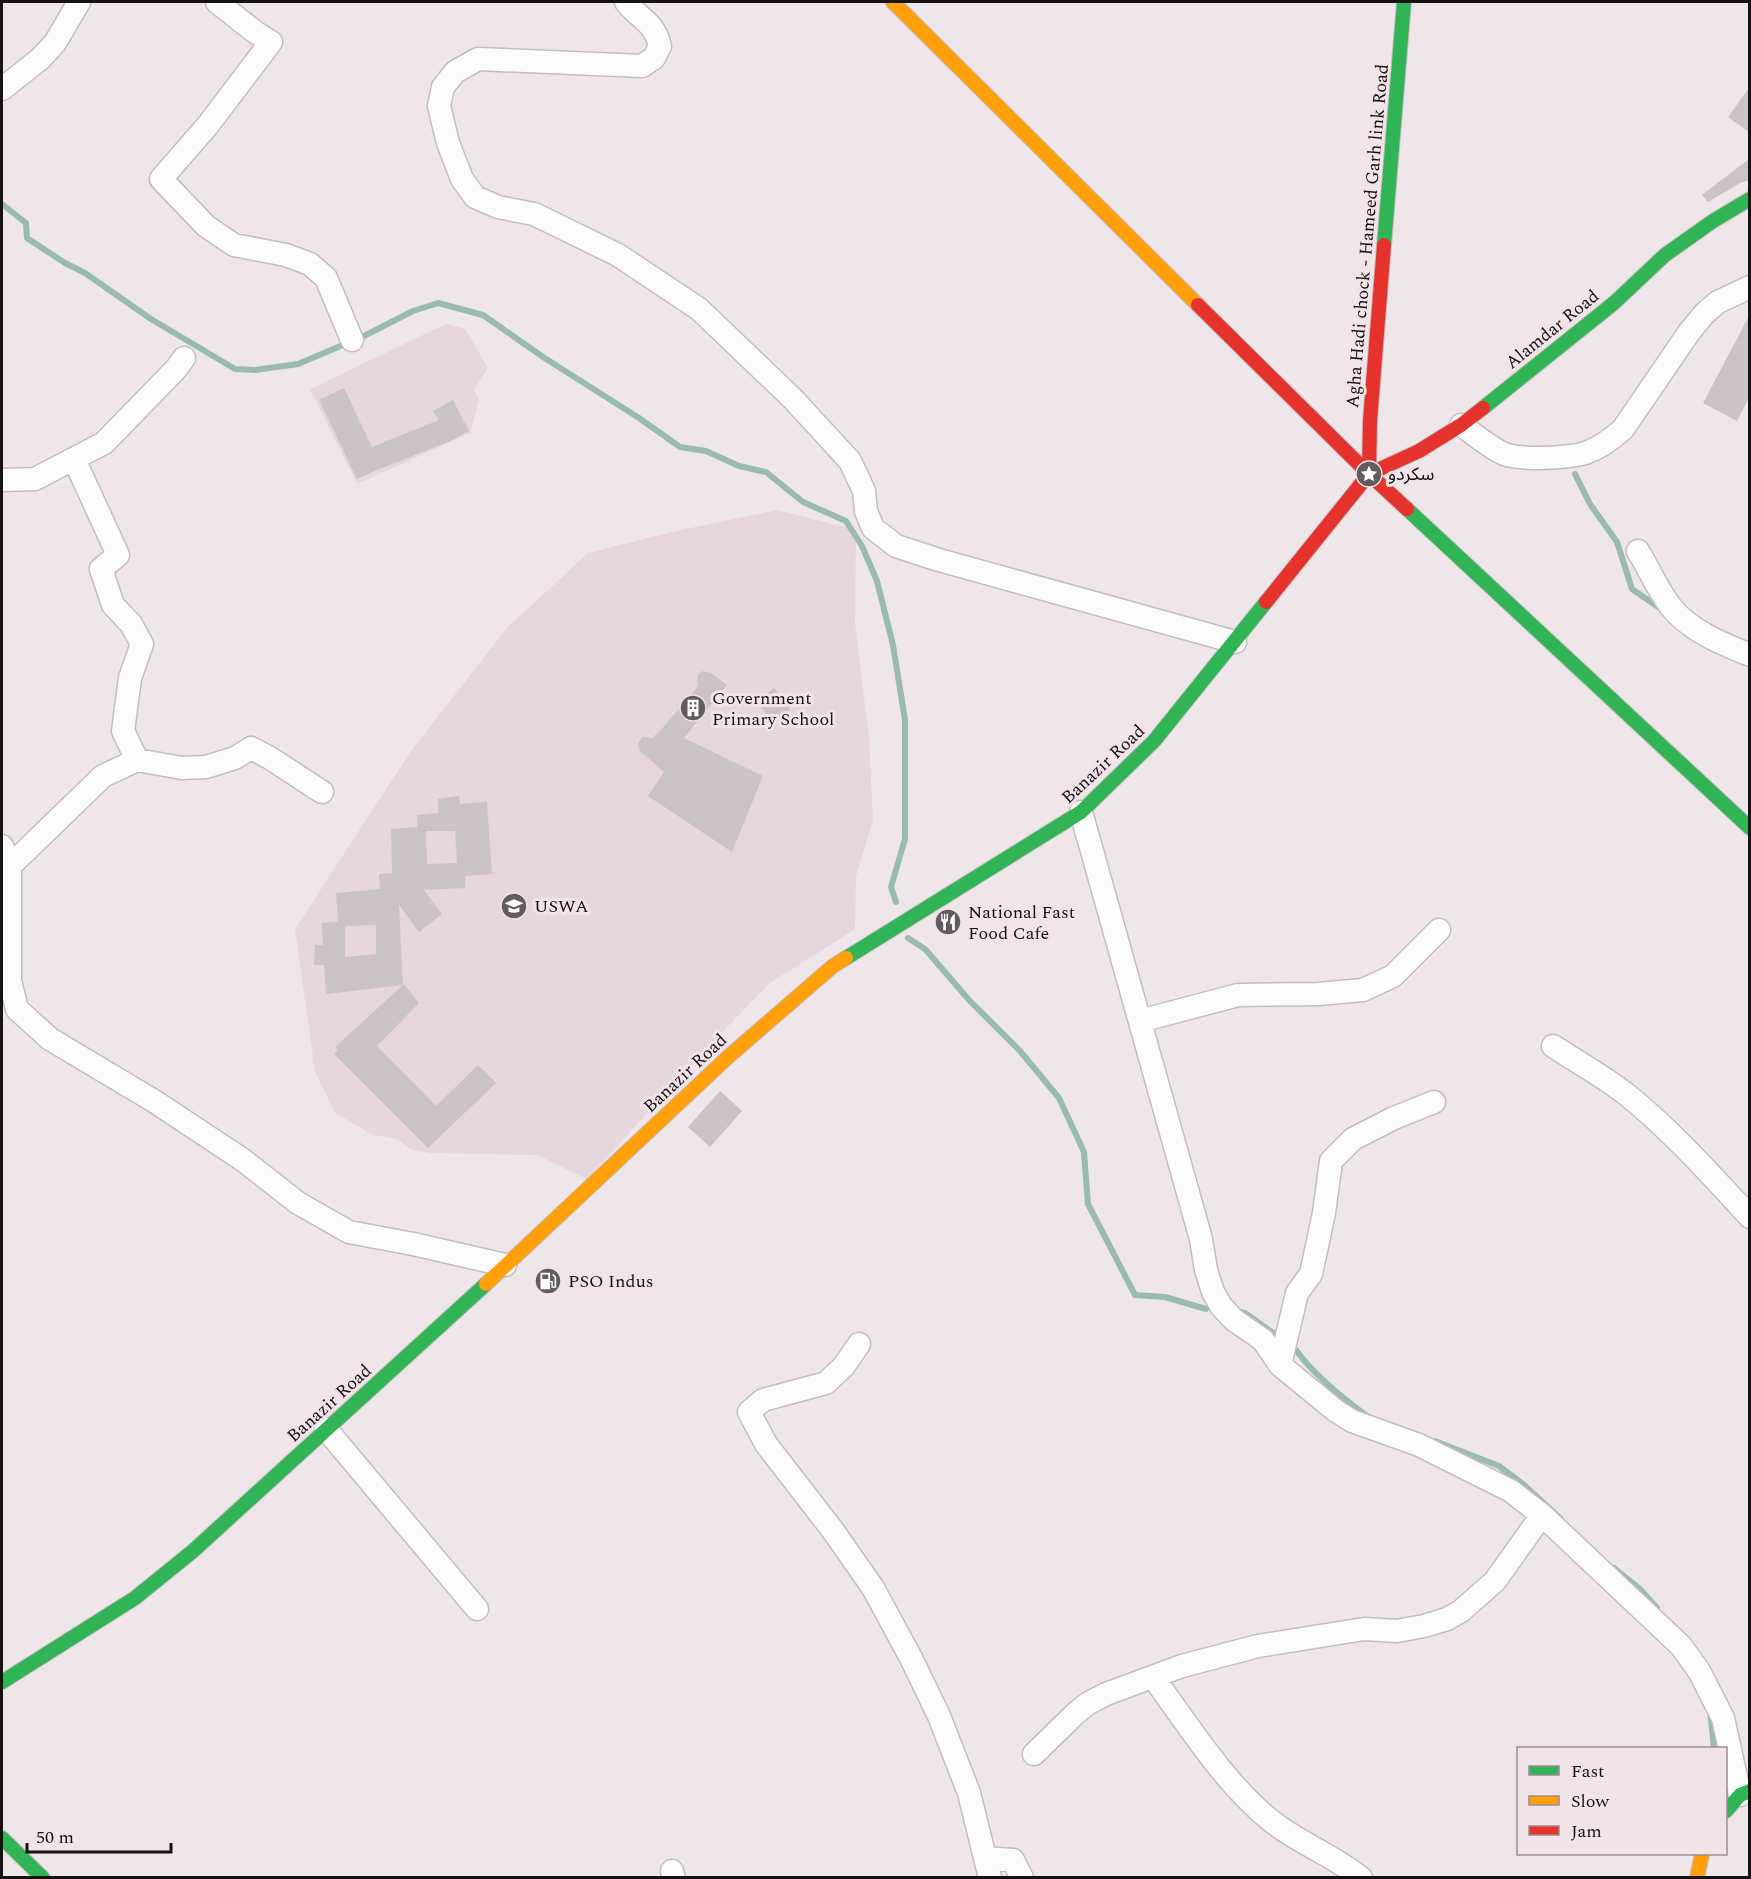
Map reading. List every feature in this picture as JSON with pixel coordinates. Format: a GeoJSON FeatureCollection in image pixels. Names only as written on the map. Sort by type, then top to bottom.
{"type":"FeatureCollection","features":[{"type":"Feature","properties":{"kind":"main road"},"geometry":{"type":"LineString","coordinates":[[893,2],[1369,474],[1749,828]]}},
{"type":"Feature","properties":{"kind":"main road","name":"Agha Hadi chock - Hameed Garh link Road"},"geometry":{"type":"LineString","coordinates":[[1369,474],[1370,421],[1404,2]]}},
{"type":"Feature","properties":{"kind":"main road","name":"Alamdar Road"},"geometry":{"type":"LineString","coordinates":[[1369,474],[1419,451],[1461,425],[1614,303],[1665,255],[1749,199]]}},
{"type":"Feature","properties":{"kind":"main road","name":"Banazir Road"},"geometry":{"type":"LineString","coordinates":[[2,1682],[135,1598],[192,1551],[505,1265],[728,1057],[833,966],[1081,812],[1154,741],[1369,474]]}},
{"type":"Feature","properties":{"kind":"main road"},"geometry":{"type":"LineString","coordinates":[[2,1838],[44,1878]]}},
{"type":"Feature","properties":{"kind":"main road"},"geometry":{"type":"LineString","coordinates":[[1697,1878],[1702,1855]]}},
{"type":"Feature","properties":{"kind":"street"},"geometry":{"type":"LineString","coordinates":[[2,89],[40,59],[55,43],[79,2]]}},
{"type":"Feature","properties":{"kind":"street"},"geometry":{"type":"LineString","coordinates":[[217,2],[271,42],[208,125],[161,179],[206,226],[234,245],[286,255],[310,264],[326,278],[352,340]]}},
{"type":"Feature","properties":{"kind":"street"},"geometry":{"type":"LineString","coordinates":[[626,2],[645,18],[657,34],[660,45],[654,58],[642,66],[478,59],[455,72],[443,87],[440,106],[448,142],[462,179],[475,197],[498,207],[534,214],[618,255],[699,309],[793,399],[850,461],[864,491],[866,511],[873,528],[896,546],[1235,642]]}},
{"type":"Feature","properties":{"kind":"street"},"geometry":{"type":"LineString","coordinates":[[1461,425],[1505,454],[1530,458],[1581,455],[1597,449],[1623,429],[1690,331],[1705,313],[1718,302],[1749,287]]}},
{"type":"Feature","properties":{"kind":"street"},"geometry":{"type":"LineString","coordinates":[[2,480],[35,479],[104,443],[184,358]]}},
{"type":"Feature","properties":{"kind":"street"},"geometry":{"type":"LineString","coordinates":[[74,459],[118,555],[101,569],[113,605],[131,624],[142,644],[130,678],[123,731],[137,760]]}},
{"type":"Feature","properties":{"kind":"street"},"geometry":{"type":"LineString","coordinates":[[1638,551],[1661,592],[1681,618],[1699,631],[1749,655]]}},
{"type":"Feature","properties":{"kind":"street"},"geometry":{"type":"LineString","coordinates":[[322,792],[251,748],[235,758],[206,767],[182,768],[137,760],[103,776],[6,856],[10,981],[17,1010],[50,1039],[154,1101],[243,1160],[298,1203],[349,1232],[505,1265]]}},
{"type":"Feature","properties":{"kind":"street"},"geometry":{"type":"LineString","coordinates":[[1081,812],[1201,1239],[1206,1270],[1213,1292],[1221,1306],[1234,1320],[1263,1340],[1280,1365],[1336,1411],[1352,1421],[1419,1444],[1511,1491],[1542,1515],[1659,1624],[1681,1646],[1699,1671],[1723,1718],[1738,1799]]}},
{"type":"Feature","properties":{"kind":"street"},"geometry":{"type":"LineString","coordinates":[[1140,1021],[1238,995],[1318,994],[1363,990],[1393,976],[1439,930]]}},
{"type":"Feature","properties":{"kind":"street"},"geometry":{"type":"LineString","coordinates":[[1553,1046],[1623,1092],[1640,1106],[1675,1138],[1749,1217]]}},
{"type":"Feature","properties":{"kind":"street"},"geometry":{"type":"LineString","coordinates":[[1280,1365],[1297,1293],[1311,1274],[1324,1213],[1331,1161],[1353,1139],[1394,1118],[1434,1102]]}},
{"type":"Feature","properties":{"kind":"street"},"geometry":{"type":"LineString","coordinates":[[859,1344],[844,1366],[826,1383],[763,1400],[749,1412],[766,1444],[834,1532],[873,1588],[911,1658],[939,1716],[969,1793],[987,1868],[1012,1860],[1022,1878]]}},
{"type":"Feature","properties":{"kind":"street"},"geometry":{"type":"LineString","coordinates":[[326,1429],[477,1609]]}},
{"type":"Feature","properties":{"kind":"street"},"geometry":{"type":"LineString","coordinates":[[1034,1754],[1087,1704],[1106,1694],[1182,1666],[1258,1646],[1364,1629],[1397,1631],[1447,1619],[1461,1611],[1494,1581],[1542,1515]]}},
{"type":"Feature","properties":{"kind":"street"},"geometry":{"type":"LineString","coordinates":[[1153,1677],[1226,1776],[1255,1807],[1274,1824],[1360,1878]]}},
{"type":"Feature","properties":{"kind":"shaded area"},"geometry":{"type":"Polygon","coordinates":[[[446,324],[465,329],[488,368],[474,390],[479,400],[470,433],[357,484],[310,389],[446,324]]]}},
{"type":"Feature","properties":{"kind":"shaded area"},"geometry":{"type":"Polygon","coordinates":[[[777,510],[856,530],[855,623],[869,738],[873,820],[856,876],[855,929],[770,983],[700,1055],[587,1179],[537,1155],[431,1153],[411,1150],[397,1139],[373,1135],[335,1113],[315,1071],[295,929],[411,751],[507,628],[588,553],[672,532],[777,510]]]}},
{"type":"Feature","properties":{"kind":"building"},"geometry":{"type":"Polygon","coordinates":[[[1749,88],[1749,132],[1728,117],[1749,88]]]}},
{"type":"Feature","properties":{"kind":"building"},"geometry":{"type":"Polygon","coordinates":[[[1749,159],[1749,180],[1708,202],[1702,195],[1749,159]]]}},
{"type":"Feature","properties":{"kind":"building"},"geometry":{"type":"Polygon","coordinates":[[[1749,316],[1749,398],[1737,421],[1703,403],[1749,316]]]}},
{"type":"Feature","properties":{"kind":"building"},"geometry":{"type":"Polygon","coordinates":[[[344,388],[372,447],[439,420],[433,411],[453,400],[469,431],[448,442],[357,479],[319,400],[344,388]]]}},
{"type":"Feature","properties":{"kind":"building"},"geometry":{"type":"Polygon","coordinates":[[[703,671],[711,673],[727,685],[684,738],[763,776],[732,852],[648,796],[664,772],[640,751],[638,744],[642,737],[652,738],[660,731],[698,686],[697,678],[703,671]]]}},
{"type":"Feature","properties":{"kind":"building"},"geometry":{"type":"Polygon","coordinates":[[[774,688],[791,709],[773,723],[757,701],[774,688]]]}},
{"type":"Feature","properties":{"kind":"building"},"geometry":{"type":"Polygon","coordinates":[[[459,796],[460,804],[487,802],[492,874],[465,876],[465,888],[424,890],[442,914],[419,932],[399,905],[403,985],[326,994],[324,965],[314,965],[315,945],[323,945],[322,923],[338,922],[336,893],[380,889],[379,874],[392,873],[391,829],[418,827],[417,815],[438,813],[438,799],[459,796]],[[426,831],[427,864],[457,863],[455,831],[426,831]],[[376,925],[345,926],[345,957],[376,954],[376,925]]]}},
{"type":"Feature","properties":{"kind":"building"},"geometry":{"type":"Polygon","coordinates":[[[404,984],[419,1003],[377,1046],[436,1106],[478,1065],[496,1083],[428,1148],[334,1054],[338,1050],[335,1047],[404,984]]]}},
{"type":"Feature","properties":{"kind":"building"},"geometry":{"type":"Polygon","coordinates":[[[720,1091],[742,1111],[710,1147],[688,1127],[720,1091]]]}},
{"type":"Feature","properties":{"kind":"waterway"},"geometry":{"type":"LineString","coordinates":[[2,204],[26,223],[27,238],[85,273],[151,319],[235,369],[255,370],[298,364],[364,336],[413,311],[438,303],[483,315],[680,447],[706,451],[739,466],[766,472],[803,502],[846,521],[862,546],[877,581],[893,645],[905,720],[905,839],[891,887],[896,902]]}},
{"type":"Feature","properties":{"kind":"waterway"},"geometry":{"type":"LineString","coordinates":[[1575,474],[1590,504],[1617,542],[1632,589],[1664,611]]}},
{"type":"Feature","properties":{"kind":"waterway"},"geometry":{"type":"LineString","coordinates":[[908,938],[925,949],[969,1000],[1020,1051],[1059,1098],[1084,1152],[1088,1204],[1135,1295],[1165,1297],[1206,1309]]}},
{"type":"Feature","properties":{"kind":"waterway"},"geometry":{"type":"LineString","coordinates":[[1236,1311],[1245,1313],[1279,1337]]}},
{"type":"Feature","properties":{"kind":"waterway"},"geometry":{"type":"LineString","coordinates":[[1296,1350],[1329,1386],[1367,1416]]}},
{"type":"Feature","properties":{"kind":"waterway"},"geometry":{"type":"LineString","coordinates":[[1435,1441],[1499,1466],[1560,1518]]}},
{"type":"Feature","properties":{"kind":"waterway"},"geometry":{"type":"LineString","coordinates":[[1614,1568],[1640,1589],[1657,1608]]}},
{"type":"Feature","properties":{"kind":"waterway"},"geometry":{"type":"LineString","coordinates":[[1710,1710],[1714,1747]]}},
{"type":"Feature","properties":{"kind":"traffic: fast"},"geometry":{"type":"LineString","coordinates":[[1384,245],[1404,2]]}},
{"type":"Feature","properties":{"kind":"traffic: fast"},"geometry":{"type":"LineString","coordinates":[[1483,408],[1614,303],[1665,255],[1713,221],[1750,199]]}},
{"type":"Feature","properties":{"kind":"traffic: fast"},"geometry":{"type":"LineString","coordinates":[[1407,509],[1750,828]]}},
{"type":"Feature","properties":{"kind":"traffic: fast"},"geometry":{"type":"LineString","coordinates":[[846,958],[1081,812],[1154,741],[1266,602]]}},
{"type":"Feature","properties":{"kind":"traffic: fast"},"geometry":{"type":"LineString","coordinates":[[2,1682],[135,1598],[193,1551],[486,1284]]}},
{"type":"Feature","properties":{"kind":"traffic: fast"},"geometry":{"type":"LineString","coordinates":[[1727,1810],[1740,1795],[1750,1791]]}},
{"type":"Feature","properties":{"kind":"traffic: fast"},"geometry":{"type":"LineString","coordinates":[[2,1838],[43,1878]]}},
{"type":"Feature","properties":{"kind":"traffic: slow"},"geometry":{"type":"LineString","coordinates":[[893,2],[1198,305]]}},
{"type":"Feature","properties":{"kind":"traffic: slow"},"geometry":{"type":"LineString","coordinates":[[486,1284],[728,1057],[833,966],[846,958]]}},
{"type":"Feature","properties":{"kind":"traffic: slow"},"geometry":{"type":"LineString","coordinates":[[1697,1878],[1702,1855]]}},
{"type":"Feature","properties":{"kind":"traffic: jam"},"geometry":{"type":"LineString","coordinates":[[1369,474],[1370,421],[1384,245]]}},
{"type":"Feature","properties":{"kind":"traffic: jam"},"geometry":{"type":"LineString","coordinates":[[1198,305],[1407,509]]}},
{"type":"Feature","properties":{"kind":"traffic: jam"},"geometry":{"type":"LineString","coordinates":[[1266,602],[1369,474],[1419,451],[1461,425],[1483,408]]}},
{"type":"Feature","properties":{"kind":"place","name":"سکردو"},"geometry":{"type":"Point","coordinates":[1369,474]}},
{"type":"Feature","properties":{"kind":"place","name":"Government Primary School"},"geometry":{"type":"Point","coordinates":[693,708]}},
{"type":"Feature","properties":{"kind":"place","name":"USWA"},"geometry":{"type":"Point","coordinates":[514,906]}},
{"type":"Feature","properties":{"kind":"place","name":"National Fast Food Cafe"},"geometry":{"type":"Point","coordinates":[948,922]}},
{"type":"Feature","properties":{"kind":"place","name":"PSO Indus"},"geometry":{"type":"Point","coordinates":[548,1281]}}]}
